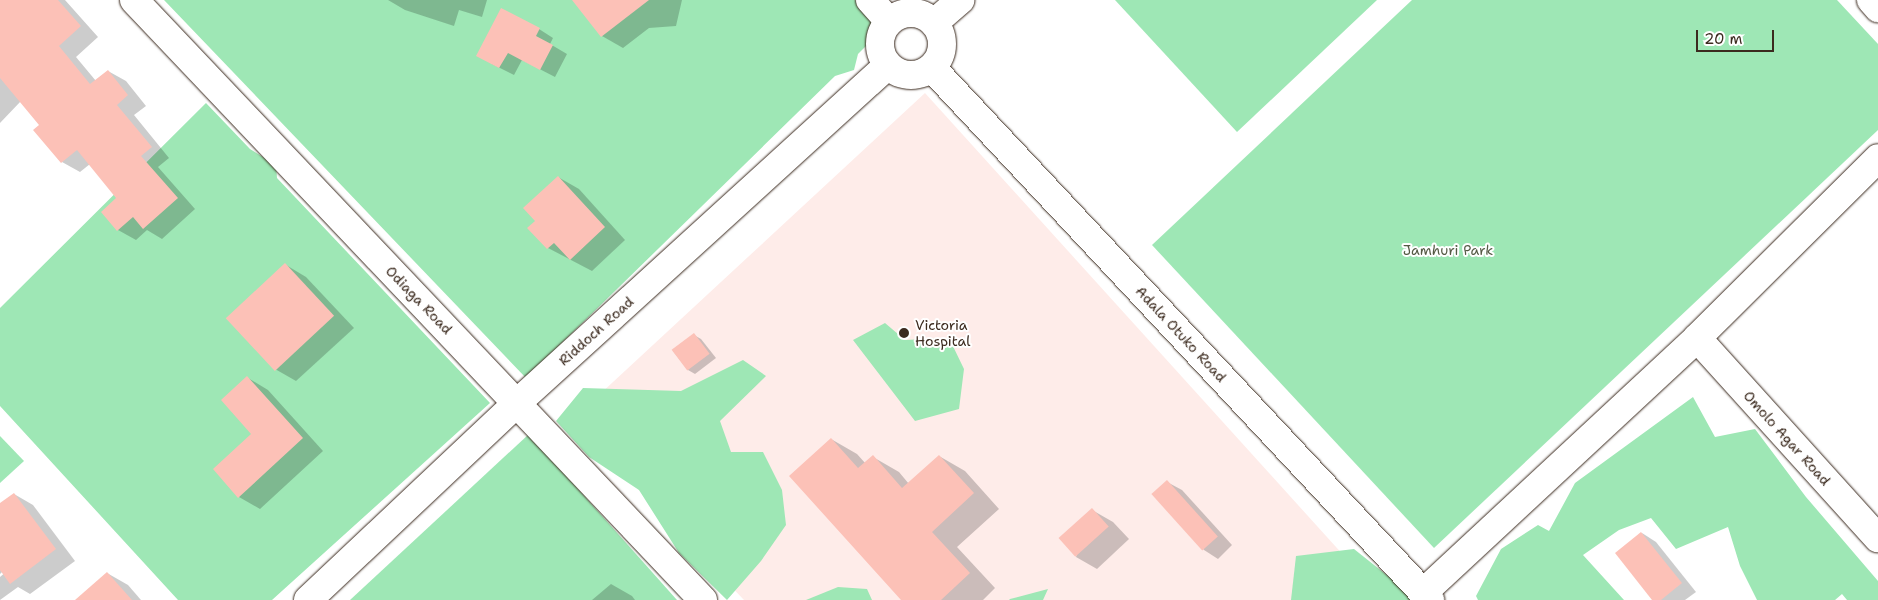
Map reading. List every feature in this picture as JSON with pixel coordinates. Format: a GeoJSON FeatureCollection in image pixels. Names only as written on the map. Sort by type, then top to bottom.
{"type":"FeatureCollection","features":[{"type":"Feature","properties":{"kind":"street","name":"Odiaga Road"},"geometry":{"type":"LineString","coordinates":[[134,0],[703,600]]}},
{"type":"Feature","properties":{"kind":"street"},"geometry":{"type":"LineString","coordinates":[[870,0],[889,20]]}},
{"type":"Feature","properties":{"kind":"street"},"geometry":{"type":"LineString","coordinates":[[934,23],[960,0]]}},
{"type":"Feature","properties":{"kind":"street"},"geometry":{"type":"LineString","coordinates":[[1871,0],[1878,8]]}},
{"type":"Feature","properties":{"kind":"street"},"geometry":{"type":"LineString","coordinates":[[912,12],[925,15],[934,23],[940,34],[942,46],[939,58],[932,68],[921,74],[909,76],[897,73],[887,66],[881,55],[879,43],[882,30],[889,20],[900,14],[912,12]]}},
{"type":"Feature","properties":{"kind":"street","name":"Riddoch Road"},"geometry":{"type":"LineString","coordinates":[[308,600],[517,403],[887,66]]}},
{"type":"Feature","properties":{"kind":"street","name":"Adala Otuko Road"},"geometry":{"type":"LineString","coordinates":[[932,68],[1427,596]]}},
{"type":"Feature","properties":{"kind":"street"},"geometry":{"type":"LineString","coordinates":[[1427,596],[1697,338],[1878,158]]}},
{"type":"Feature","properties":{"kind":"street","name":"Omolo Agar Road"},"geometry":{"type":"LineString","coordinates":[[1697,338],[1878,538]]}},
{"type":"Feature","properties":{"kind":"shaded area","name":"Victoria Hospital"},"geometry":{"type":"Polygon","coordinates":[[[925,93],[1384,600],[744,600],[572,420],[925,93]]]}},
{"type":"Feature","properties":{"kind":"green space"},"geometry":{"type":"Polygon","coordinates":[[[164,0],[855,0],[882,30],[858,54],[854,70],[835,76],[526,378],[164,0]]]}},
{"type":"Feature","properties":{"kind":"green space"},"geometry":{"type":"Polygon","coordinates":[[[1115,0],[1377,0],[1237,132],[1115,0]]]}},
{"type":"Feature","properties":{"kind":"green space","name":"Jamhuri Park"},"geometry":{"type":"Polygon","coordinates":[[[1412,0],[1837,0],[1878,44],[1878,130],[1434,548],[1152,245],[1412,0]]]}},
{"type":"Feature","properties":{"kind":"green space"},"geometry":{"type":"Polygon","coordinates":[[[206,103],[250,149],[276,165],[277,178],[490,403],[272,600],[178,600],[0,406],[0,308],[206,103]]]}},
{"type":"Feature","properties":{"kind":"green space"},"geometry":{"type":"Polygon","coordinates":[[[885,323],[905,340],[949,338],[964,369],[959,409],[915,421],[853,340],[885,323]]]}},
{"type":"Feature","properties":{"kind":"green space"},"geometry":{"type":"Polygon","coordinates":[[[743,360],[766,376],[720,421],[731,452],[763,452],[782,490],[786,525],[761,561],[727,600],[679,553],[639,490],[589,457],[556,421],[583,388],[681,391],[743,360]]]}},
{"type":"Feature","properties":{"kind":"green space"},"geometry":{"type":"Polygon","coordinates":[[[1693,397],[1715,437],[1755,429],[1806,497],[1878,581],[1878,600],[1847,600],[1842,594],[1835,600],[1757,600],[1740,566],[1728,527],[1676,549],[1651,518],[1619,530],[1583,555],[1624,600],[1478,600],[1476,596],[1501,549],[1538,525],[1549,531],[1575,483],[1693,397]]]}},
{"type":"Feature","properties":{"kind":"green space"},"geometry":{"type":"Polygon","coordinates":[[[529,434],[677,600],[350,600],[529,434]]]}},
{"type":"Feature","properties":{"kind":"green space"},"geometry":{"type":"Polygon","coordinates":[[[0,436],[24,461],[0,483],[0,436]]]}},
{"type":"Feature","properties":{"kind":"green space"},"geometry":{"type":"Polygon","coordinates":[[[1354,549],[1418,600],[1291,600],[1296,556],[1354,549]]]}},
{"type":"Feature","properties":{"kind":"green space"},"geometry":{"type":"Polygon","coordinates":[[[838,587],[867,589],[872,600],[806,600],[838,587]]]}},
{"type":"Feature","properties":{"kind":"green space"},"geometry":{"type":"Polygon","coordinates":[[[1048,589],[1043,600],[1009,600],[1010,599],[1048,589]]]}},
{"type":"Feature","properties":{"kind":"building"},"geometry":{"type":"Polygon","coordinates":[[[0,0],[58,0],[81,26],[59,46],[90,84],[108,70],[128,95],[117,105],[152,147],[141,156],[178,198],[143,229],[133,217],[117,231],[101,212],[116,198],[77,150],[61,163],[33,130],[39,125],[0,78],[0,0]]]}},
{"type":"Feature","properties":{"kind":"building"},"geometry":{"type":"Polygon","coordinates":[[[572,0],[649,0],[601,37],[572,0]]]}},
{"type":"Feature","properties":{"kind":"building"},"geometry":{"type":"Polygon","coordinates":[[[501,8],[540,28],[536,36],[553,45],[540,70],[508,53],[499,68],[476,56],[501,8]]]}},
{"type":"Feature","properties":{"kind":"building"},"geometry":{"type":"Polygon","coordinates":[[[558,176],[605,227],[570,260],[554,243],[547,249],[527,228],[535,221],[523,208],[558,176]]]}},
{"type":"Feature","properties":{"kind":"building"},"geometry":{"type":"Polygon","coordinates":[[[285,263],[334,316],[275,371],[226,318],[285,263]]]}},
{"type":"Feature","properties":{"kind":"building"},"geometry":{"type":"Polygon","coordinates":[[[694,333],[710,354],[687,371],[672,350],[694,333]]]}},
{"type":"Feature","properties":{"kind":"building"},"geometry":{"type":"Polygon","coordinates":[[[247,376],[303,438],[238,498],[213,469],[251,434],[221,400],[247,376]]]}},
{"type":"Feature","properties":{"kind":"building"},"geometry":{"type":"Polygon","coordinates":[[[831,438],[858,468],[873,455],[902,488],[939,455],[974,493],[932,532],[970,573],[941,600],[901,600],[789,476],[831,438]]]}},
{"type":"Feature","properties":{"kind":"building"},"geometry":{"type":"Polygon","coordinates":[[[1167,480],[1218,536],[1202,551],[1151,494],[1167,480]]]}},
{"type":"Feature","properties":{"kind":"building"},"geometry":{"type":"Polygon","coordinates":[[[14,493],[56,549],[10,584],[0,570],[0,503],[14,493]]]}},
{"type":"Feature","properties":{"kind":"building"},"geometry":{"type":"Polygon","coordinates":[[[1092,508],[1109,527],[1075,557],[1059,538],[1092,508]]]}},
{"type":"Feature","properties":{"kind":"building"},"geometry":{"type":"Polygon","coordinates":[[[1641,532],[1682,583],[1661,600],[1652,600],[1615,553],[1641,532]]]}},
{"type":"Feature","properties":{"kind":"building"},"geometry":{"type":"Polygon","coordinates":[[[107,572],[132,600],[75,600],[107,572]]]}},
{"type":"Feature","properties":{"kind":"place","name":"Victoria Hospital"},"geometry":{"type":"Point","coordinates":[904,333]}}]}
